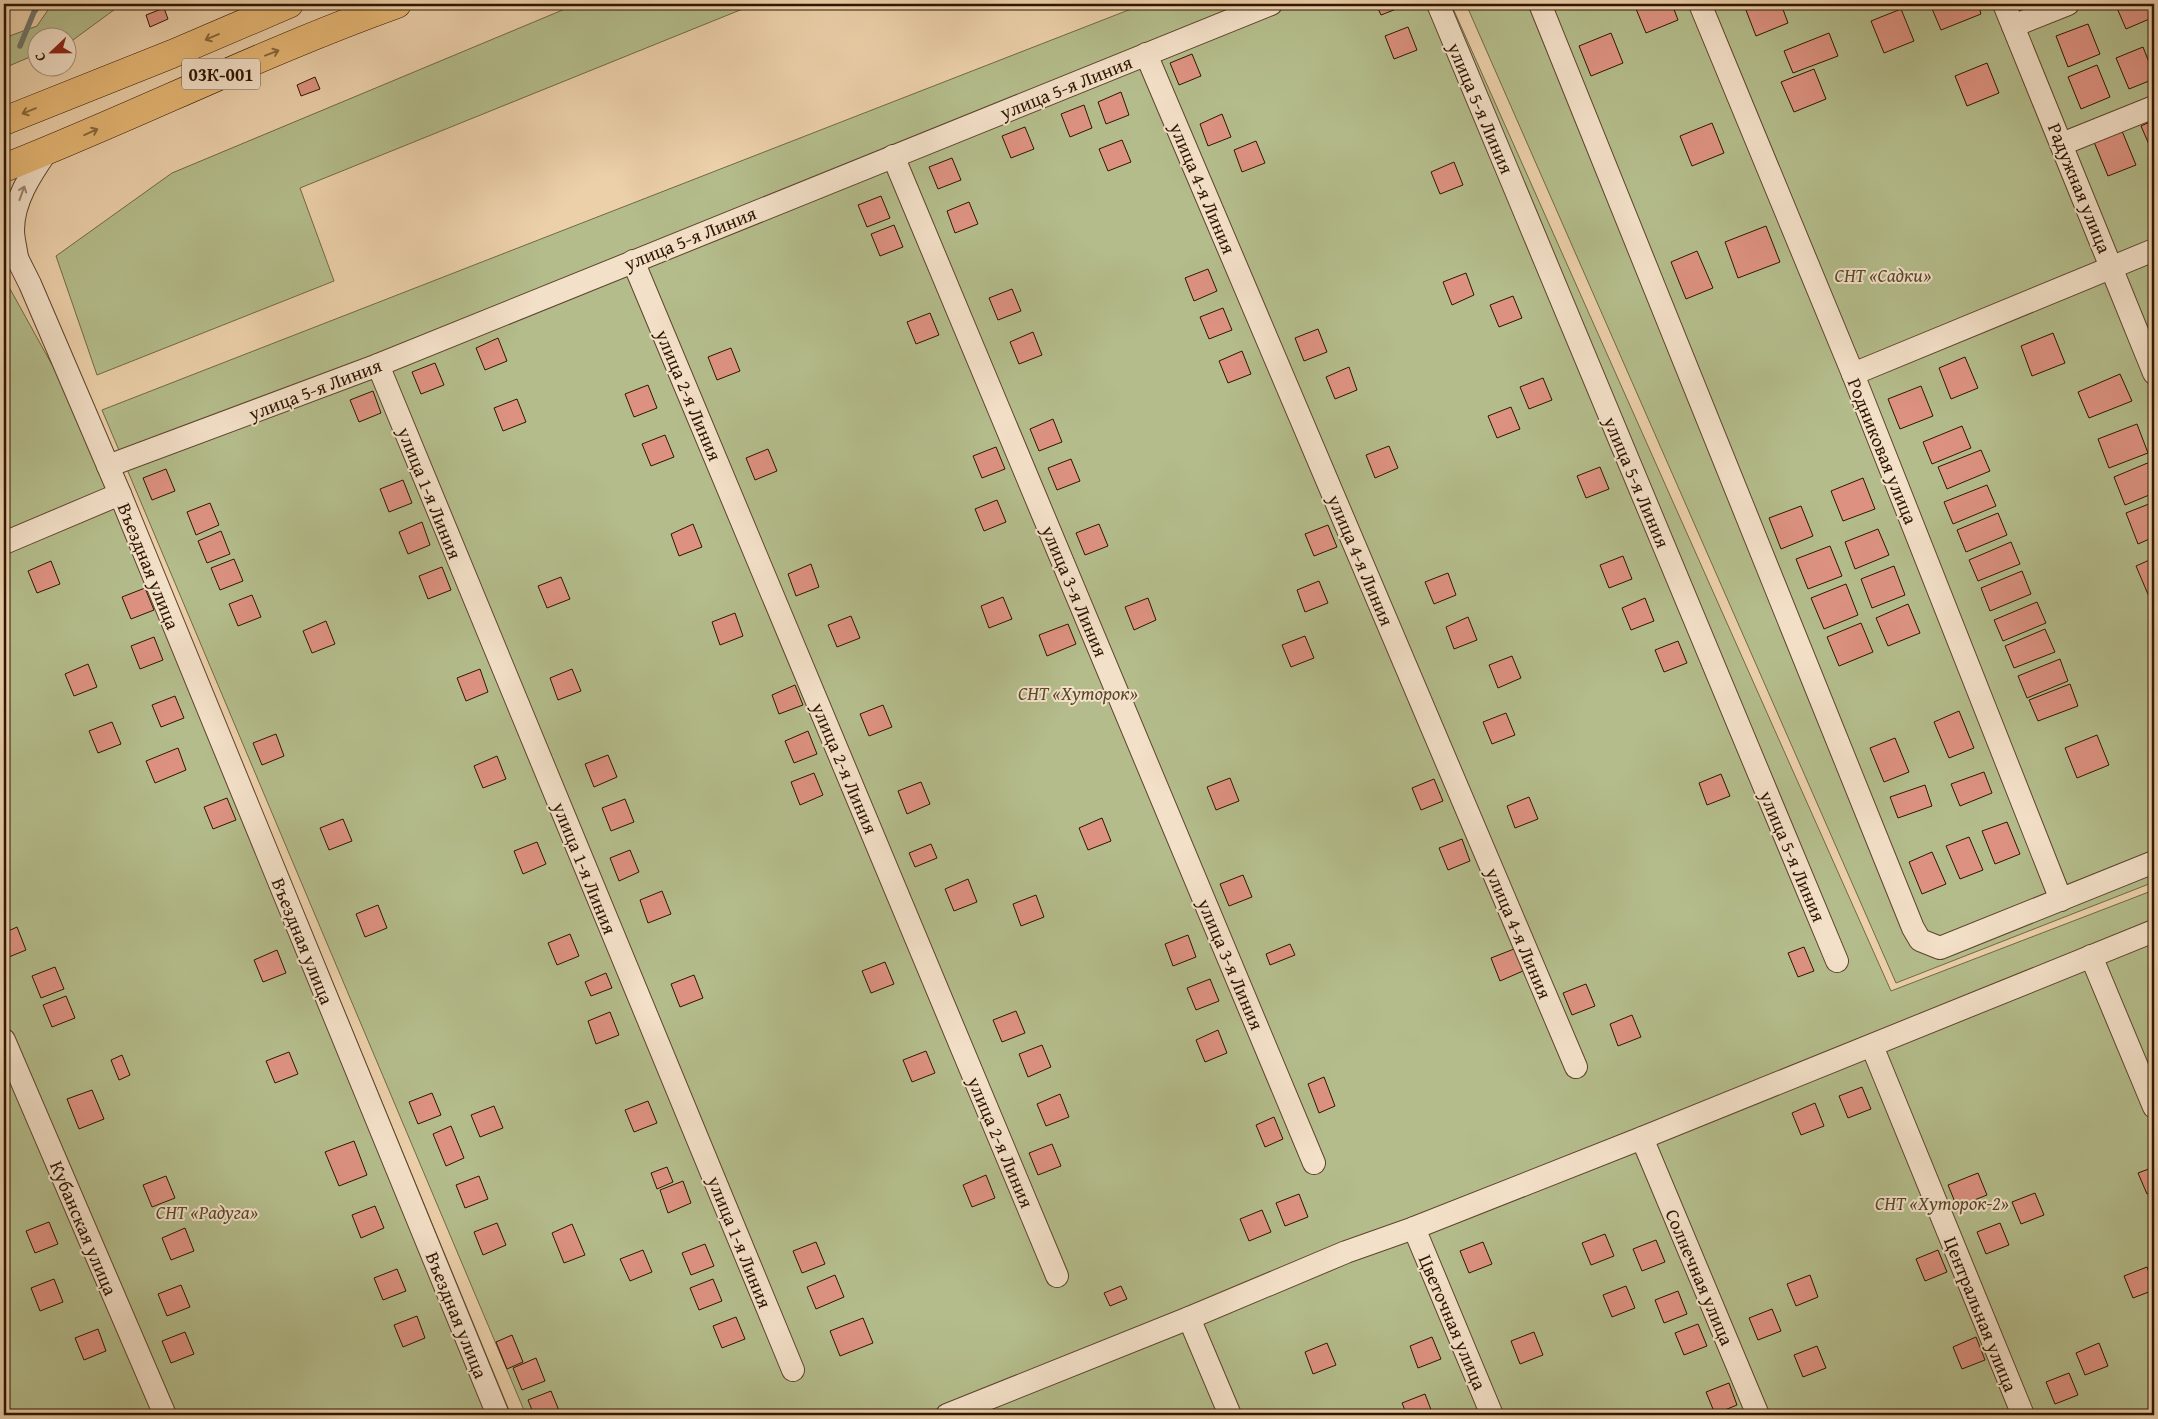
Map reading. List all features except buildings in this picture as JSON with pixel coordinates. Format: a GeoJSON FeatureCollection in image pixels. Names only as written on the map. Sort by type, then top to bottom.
{"type":"FeatureCollection","features":[{"type":"Feature","properties":{"kind":"main road","name":"03К-001"},"geometry":{"type":"LineString","coordinates":[[4,121],[172,54],[289,4]]}},
{"type":"Feature","properties":{"kind":"main road","name":"03К-001"},"geometry":{"type":"LineString","coordinates":[[4,168],[47,151],[243,64],[397,4]]}},
{"type":"Feature","properties":{"kind":"street","name":"улица 5-я Линия"},"geometry":{"type":"LineString","coordinates":[[108,466],[378,365],[1271,4]]}},
{"type":"Feature","properties":{"kind":"street","name":"улица 5-я Линия"},"geometry":{"type":"LineString","coordinates":[[1438,4],[1837,960]]}},
{"type":"Feature","properties":{"kind":"street"},"geometry":{"type":"LineString","coordinates":[[1540,4],[1913,928],[1920,940],[1940,948],[2154,862]]}},
{"type":"Feature","properties":{"kind":"street","name":"Родниковая улица"},"geometry":{"type":"LineString","coordinates":[[1700,4],[1853,374],[2061,900]]}},
{"type":"Feature","properties":{"kind":"street","name":"Радужная улица"},"geometry":{"type":"LineString","coordinates":[[2004,4],[2154,373]]}},
{"type":"Feature","properties":{"kind":"street"},"geometry":{"type":"LineString","coordinates":[[2013,26],[2068,4]]}},
{"type":"Feature","properties":{"kind":"street","name":"улица 4-я Линия"},"geometry":{"type":"LineString","coordinates":[[1146,54],[1576,1066]]}},
{"type":"Feature","properties":{"kind":"street"},"geometry":{"type":"LineString","coordinates":[[2062,144],[2154,106]]}},
{"type":"Feature","properties":{"kind":"street","name":"Въездная улица"},"geometry":{"type":"LineString","coordinates":[[47,151],[28,179],[17,208],[10,250],[30,284],[120,494],[498,1415]]}},
{"type":"Feature","properties":{"kind":"street","name":"улица 3-я Линия"},"geometry":{"type":"LineString","coordinates":[[893,156],[1314,1163]]}},
{"type":"Feature","properties":{"kind":"street"},"geometry":{"type":"LineString","coordinates":[[1853,374],[2154,250]]}},
{"type":"Feature","properties":{"kind":"street","name":"улица 2-я Линия"},"geometry":{"type":"LineString","coordinates":[[633,261],[1057,1276]]}},
{"type":"Feature","properties":{"kind":"street","name":"улица 1-я Линия"},"geometry":{"type":"LineString","coordinates":[[378,365],[792,1370]]}},
{"type":"Feature","properties":{"kind":"street"},"geometry":{"type":"LineString","coordinates":[[4,543],[120,494]]}},
{"type":"Feature","properties":{"kind":"street"},"geometry":{"type":"LineString","coordinates":[[959,1413],[1346,1252],[1414,1228],[1642,1138],[2154,931]]}},
{"type":"Feature","properties":{"kind":"street"},"geometry":{"type":"LineString","coordinates":[[2091,956],[2154,1107]]}},
{"type":"Feature","properties":{"kind":"street","name":"Кубанская улица"},"geometry":{"type":"LineString","coordinates":[[4,1040],[165,1415]]}},
{"type":"Feature","properties":{"kind":"street","name":"Центральная улица"},"geometry":{"type":"LineString","coordinates":[[1872,1046],[2023,1415]]}},
{"type":"Feature","properties":{"kind":"street","name":"Солнечная улица"},"geometry":{"type":"LineString","coordinates":[[1642,1138],[1758,1415]]}},
{"type":"Feature","properties":{"kind":"street","name":"Цветочная улица"},"geometry":{"type":"LineString","coordinates":[[1414,1228],[1492,1415]]}},
{"type":"Feature","properties":{"kind":"street"},"geometry":{"type":"LineString","coordinates":[[1189,1318],[1230,1415]]}},
{"type":"Feature","properties":{"kind":"green space"},"geometry":{"type":"Polygon","coordinates":[[[58,4],[122,4],[78,36],[78,28],[32,28],[37,26],[50,7],[58,4]]]}},
{"type":"Feature","properties":{"kind":"green space"},"geometry":{"type":"Polygon","coordinates":[[[577,4],[755,4],[300,188],[334,281],[97,375],[56,256],[172,173],[577,4]]]}},
{"type":"Feature","properties":{"kind":"green space","name":"СНТ «Хуторок»"},"geometry":{"type":"Polygon","coordinates":[[[1144,4],[1451,4],[1891,991],[2154,890],[2154,1415],[526,1415],[102,410],[1144,4]]]}},
{"type":"Feature","properties":{"kind":"green space","name":"СНТ «Садки»"},"geometry":{"type":"Polygon","coordinates":[[[1466,4],[2154,4],[2154,882],[1896,983],[1466,4]]]}},
{"type":"Feature","properties":{"kind":"green space"},"geometry":{"type":"Polygon","coordinates":[[[28,29],[28,58],[4,68],[4,38],[28,29]]]}},
{"type":"Feature","properties":{"kind":"green space","name":"СНТ «Радуга»"},"geometry":{"type":"Polygon","coordinates":[[[4,278],[108,466],[130,491],[511,1415],[4,1415],[4,278]]]}},
{"type":"Feature","properties":{"kind":"waterway"},"geometry":{"type":"LineString","coordinates":[[20,46],[34,12],[40,4]]}},
{"type":"Feature","properties":{"kind":"park label","name":"СНТ «Хуторок-2»"},"geometry":{"type":"Point","coordinates":[1942,1203]}}]}
